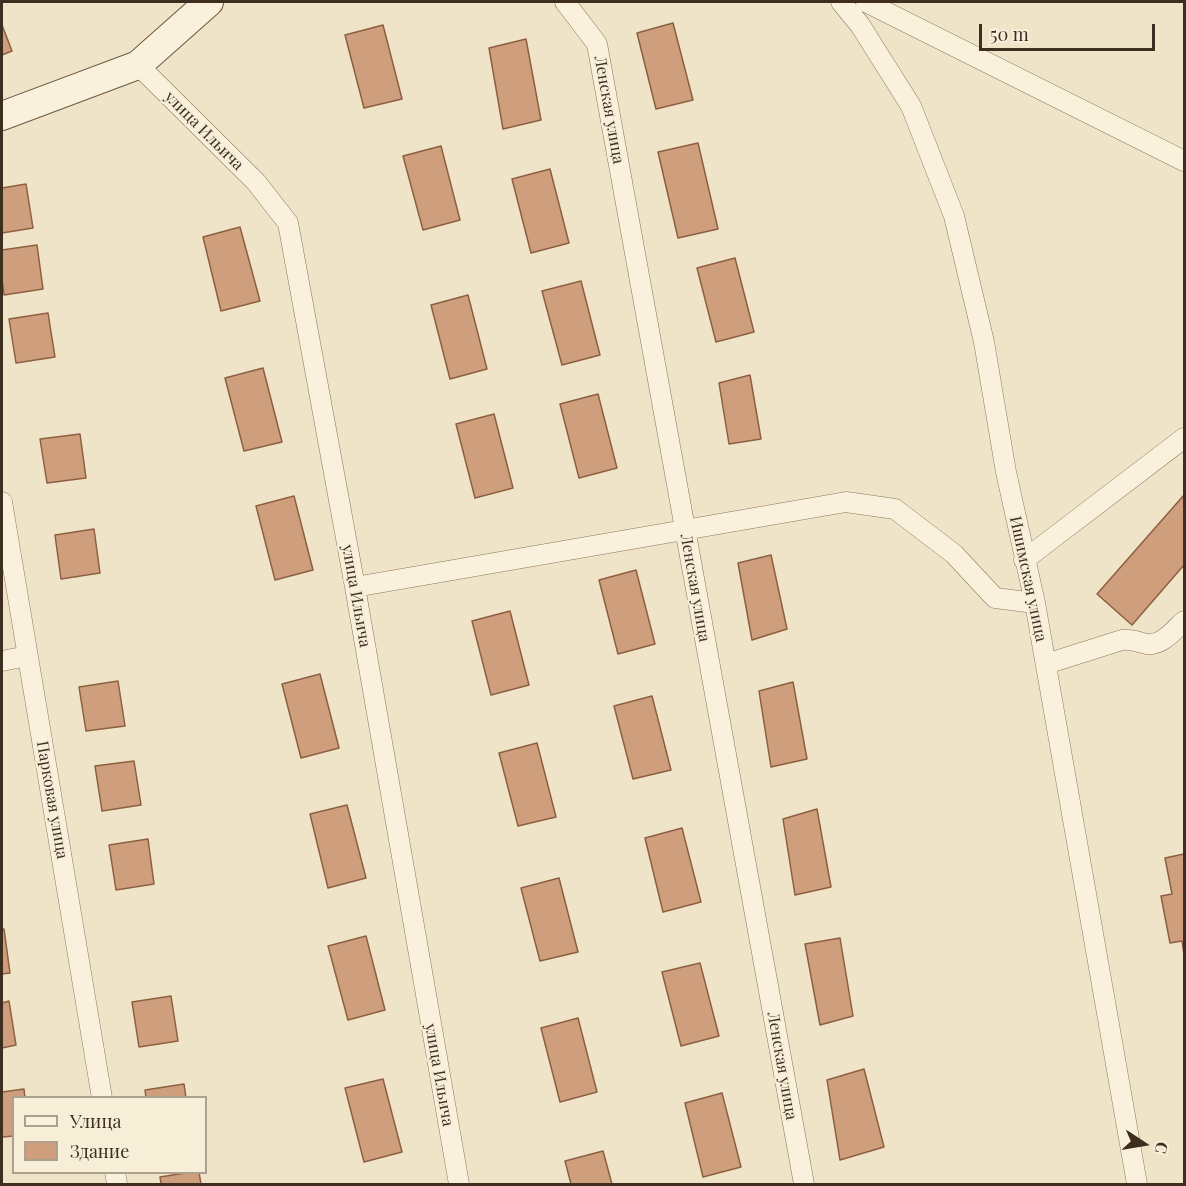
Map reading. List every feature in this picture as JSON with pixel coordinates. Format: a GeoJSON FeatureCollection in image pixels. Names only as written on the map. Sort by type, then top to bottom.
{"type":"FeatureCollection","features":[{"type":"Feature","properties":{"kind":"street"},"geometry":{"type":"LineString","coordinates":[[2,116],[138,65],[209,2]]}},
{"type":"Feature","properties":{"kind":"street","name":"Ленская улица"},"geometry":{"type":"LineString","coordinates":[[565,2],[597,44],[804,1185]]}},
{"type":"Feature","properties":{"kind":"street","name":"Ишимская улица"},"geometry":{"type":"LineString","coordinates":[[841,2],[860,24],[910,106],[954,216],[984,342],[1006,472],[1035,603],[1137,1185]]}},
{"type":"Feature","properties":{"kind":"street"},"geometry":{"type":"LineString","coordinates":[[866,2],[1185,161]]}},
{"type":"Feature","properties":{"kind":"street","name":"улица Ильича"},"geometry":{"type":"LineString","coordinates":[[138,65],[256,182],[288,223],[355,587],[459,1185]]}},
{"type":"Feature","properties":{"kind":"street"},"geometry":{"type":"LineString","coordinates":[[1024,560],[1185,438]]}},
{"type":"Feature","properties":{"kind":"street","name":"Парковая улица"},"geometry":{"type":"LineString","coordinates":[[2,502],[102,1096]]}},
{"type":"Feature","properties":{"kind":"street"},"geometry":{"type":"LineString","coordinates":[[355,587],[846,502],[895,509],[954,554],[995,598],[1035,603]]}},
{"type":"Feature","properties":{"kind":"street"},"geometry":{"type":"LineString","coordinates":[[1046,664],[1122,640],[1131,639],[1147,644],[1160,642],[1185,621]]}},
{"type":"Feature","properties":{"kind":"street"},"geometry":{"type":"LineString","coordinates":[[2,661],[27,656]]}},
{"type":"Feature","properties":{"kind":"building"},"geometry":{"type":"Polygon","coordinates":[[[673,23],[693,100],[656,109],[637,33],[673,23]]]}},
{"type":"Feature","properties":{"kind":"building"},"geometry":{"type":"Polygon","coordinates":[[[2,25],[12,51],[2,55],[2,25]]]}},
{"type":"Feature","properties":{"kind":"building"},"geometry":{"type":"Polygon","coordinates":[[[383,25],[402,99],[364,108],[345,35],[383,25]]]}},
{"type":"Feature","properties":{"kind":"building"},"geometry":{"type":"Polygon","coordinates":[[[526,39],[541,120],[503,129],[489,48],[526,39]]]}},
{"type":"Feature","properties":{"kind":"building"},"geometry":{"type":"Polygon","coordinates":[[[698,143],[718,229],[678,238],[658,152],[698,143]]]}},
{"type":"Feature","properties":{"kind":"building"},"geometry":{"type":"Polygon","coordinates":[[[441,146],[460,220],[423,230],[403,156],[441,146]]]}},
{"type":"Feature","properties":{"kind":"building"},"geometry":{"type":"Polygon","coordinates":[[[550,169],[569,243],[531,253],[512,179],[550,169]]]}},
{"type":"Feature","properties":{"kind":"building"},"geometry":{"type":"Polygon","coordinates":[[[26,184],[33,228],[2,233],[2,188],[26,184]]]}},
{"type":"Feature","properties":{"kind":"building"},"geometry":{"type":"Polygon","coordinates":[[[240,227],[260,301],[221,311],[203,237],[240,227]]]}},
{"type":"Feature","properties":{"kind":"building"},"geometry":{"type":"Polygon","coordinates":[[[37,245],[43,289],[4,295],[2,250],[37,245]]]}},
{"type":"Feature","properties":{"kind":"building"},"geometry":{"type":"Polygon","coordinates":[[[735,258],[754,332],[716,342],[697,268],[735,258]]]}},
{"type":"Feature","properties":{"kind":"building"},"geometry":{"type":"Polygon","coordinates":[[[581,281],[600,355],[562,365],[542,291],[581,281]]]}},
{"type":"Feature","properties":{"kind":"building"},"geometry":{"type":"Polygon","coordinates":[[[468,295],[487,369],[450,379],[431,305],[468,295]]]}},
{"type":"Feature","properties":{"kind":"building"},"geometry":{"type":"Polygon","coordinates":[[[48,313],[55,357],[16,363],[9,319],[48,313]]]}},
{"type":"Feature","properties":{"kind":"building"},"geometry":{"type":"Polygon","coordinates":[[[263,368],[282,442],[244,451],[225,378],[263,368]]]}},
{"type":"Feature","properties":{"kind":"building"},"geometry":{"type":"Polygon","coordinates":[[[750,375],[761,439],[729,444],[719,383],[750,375]]]}},
{"type":"Feature","properties":{"kind":"building"},"geometry":{"type":"Polygon","coordinates":[[[598,394],[617,468],[579,478],[560,404],[598,394]]]}},
{"type":"Feature","properties":{"kind":"building"},"geometry":{"type":"Polygon","coordinates":[[[494,414],[513,488],[475,498],[456,424],[494,414]]]}},
{"type":"Feature","properties":{"kind":"building"},"geometry":{"type":"Polygon","coordinates":[[[80,434],[86,478],[47,483],[40,439],[80,434]]]}},
{"type":"Feature","properties":{"kind":"building"},"geometry":{"type":"Polygon","coordinates":[[[1184,495],[1184,565],[1132,625],[1097,594],[1184,495]]]}},
{"type":"Feature","properties":{"kind":"building"},"geometry":{"type":"Polygon","coordinates":[[[294,496],[313,570],[275,580],[256,506],[294,496]]]}},
{"type":"Feature","properties":{"kind":"building"},"geometry":{"type":"Polygon","coordinates":[[[94,529],[100,573],[61,579],[55,535],[94,529]]]}},
{"type":"Feature","properties":{"kind":"building"},"geometry":{"type":"Polygon","coordinates":[[[771,555],[787,629],[752,640],[738,563],[771,555]]]}},
{"type":"Feature","properties":{"kind":"building"},"geometry":{"type":"Polygon","coordinates":[[[636,570],[655,644],[618,654],[599,580],[636,570]]]}},
{"type":"Feature","properties":{"kind":"building"},"geometry":{"type":"Polygon","coordinates":[[[510,611],[529,685],[491,695],[472,621],[510,611]]]}},
{"type":"Feature","properties":{"kind":"building"},"geometry":{"type":"Polygon","coordinates":[[[320,674],[339,748],[301,758],[282,684],[320,674]]]}},
{"type":"Feature","properties":{"kind":"building"},"geometry":{"type":"Polygon","coordinates":[[[118,681],[125,726],[86,731],[79,687],[118,681]]]}},
{"type":"Feature","properties":{"kind":"building"},"geometry":{"type":"Polygon","coordinates":[[[793,682],[807,759],[771,767],[759,691],[793,682]]]}},
{"type":"Feature","properties":{"kind":"building"},"geometry":{"type":"Polygon","coordinates":[[[652,696],[671,770],[633,779],[614,706],[652,696]]]}},
{"type":"Feature","properties":{"kind":"building"},"geometry":{"type":"Polygon","coordinates":[[[537,743],[556,817],[518,826],[499,753],[537,743]]]}},
{"type":"Feature","properties":{"kind":"building"},"geometry":{"type":"Polygon","coordinates":[[[134,761],[141,805],[102,811],[95,766],[134,761]]]}},
{"type":"Feature","properties":{"kind":"building"},"geometry":{"type":"Polygon","coordinates":[[[347,805],[366,878],[328,888],[310,814],[347,805]]]}},
{"type":"Feature","properties":{"kind":"building"},"geometry":{"type":"Polygon","coordinates":[[[817,809],[831,887],[795,895],[783,819],[817,809]]]}},
{"type":"Feature","properties":{"kind":"building"},"geometry":{"type":"Polygon","coordinates":[[[682,828],[701,902],[663,912],[645,838],[682,828]]]}},
{"type":"Feature","properties":{"kind":"building"},"geometry":{"type":"Polygon","coordinates":[[[148,839],[154,884],[116,890],[109,845],[148,839]]]}},
{"type":"Feature","properties":{"kind":"building"},"geometry":{"type":"Polygon","coordinates":[[[1184,854],[1184,955],[1182,941],[1170,943],[1161,896],[1172,894],[1165,858],[1184,854]]]}},
{"type":"Feature","properties":{"kind":"building"},"geometry":{"type":"Polygon","coordinates":[[[559,878],[578,952],[540,961],[521,888],[559,878]]]}},
{"type":"Feature","properties":{"kind":"building"},"geometry":{"type":"Polygon","coordinates":[[[2,929],[4,929],[10,973],[2,974],[2,929]]]}},
{"type":"Feature","properties":{"kind":"building"},"geometry":{"type":"Polygon","coordinates":[[[366,936],[385,1010],[348,1020],[328,946],[366,936]]]}},
{"type":"Feature","properties":{"kind":"building"},"geometry":{"type":"Polygon","coordinates":[[[840,938],[853,1016],[820,1025],[805,944],[840,938]]]}},
{"type":"Feature","properties":{"kind":"building"},"geometry":{"type":"Polygon","coordinates":[[[700,963],[719,1036],[681,1046],[662,972],[700,963]]]}},
{"type":"Feature","properties":{"kind":"building"},"geometry":{"type":"Polygon","coordinates":[[[171,996],[178,1041],[139,1047],[132,1002],[171,996]]]}},
{"type":"Feature","properties":{"kind":"building"},"geometry":{"type":"Polygon","coordinates":[[[9,1001],[16,1045],[2,1048],[2,1003],[9,1001]]]}},
{"type":"Feature","properties":{"kind":"building"},"geometry":{"type":"Polygon","coordinates":[[[578,1018],[597,1092],[560,1102],[541,1028],[578,1018]]]}},
{"type":"Feature","properties":{"kind":"building"},"geometry":{"type":"Polygon","coordinates":[[[864,1069],[884,1147],[840,1160],[827,1080],[864,1069]]]}},
{"type":"Feature","properties":{"kind":"building"},"geometry":{"type":"Polygon","coordinates":[[[383,1079],[402,1152],[364,1162],[345,1088],[383,1079]]]}},
{"type":"Feature","properties":{"kind":"building"},"geometry":{"type":"Polygon","coordinates":[[[184,1084],[186,1096],[146,1096],[145,1090],[184,1084]]]}},
{"type":"Feature","properties":{"kind":"building"},"geometry":{"type":"Polygon","coordinates":[[[24,1089],[25,1096],[12,1096],[12,1136],[2,1137],[2,1092],[24,1089]]]}},
{"type":"Feature","properties":{"kind":"building"},"geometry":{"type":"Polygon","coordinates":[[[722,1093],[741,1167],[703,1177],[685,1103],[722,1093]]]}},
{"type":"Feature","properties":{"kind":"building"},"geometry":{"type":"Polygon","coordinates":[[[603,1151],[612,1184],[571,1184],[565,1161],[603,1151]]]}},
{"type":"Feature","properties":{"kind":"building"},"geometry":{"type":"Polygon","coordinates":[[[199,1174],[201,1184],[161,1184],[160,1177],[199,1174]]]}}]}
